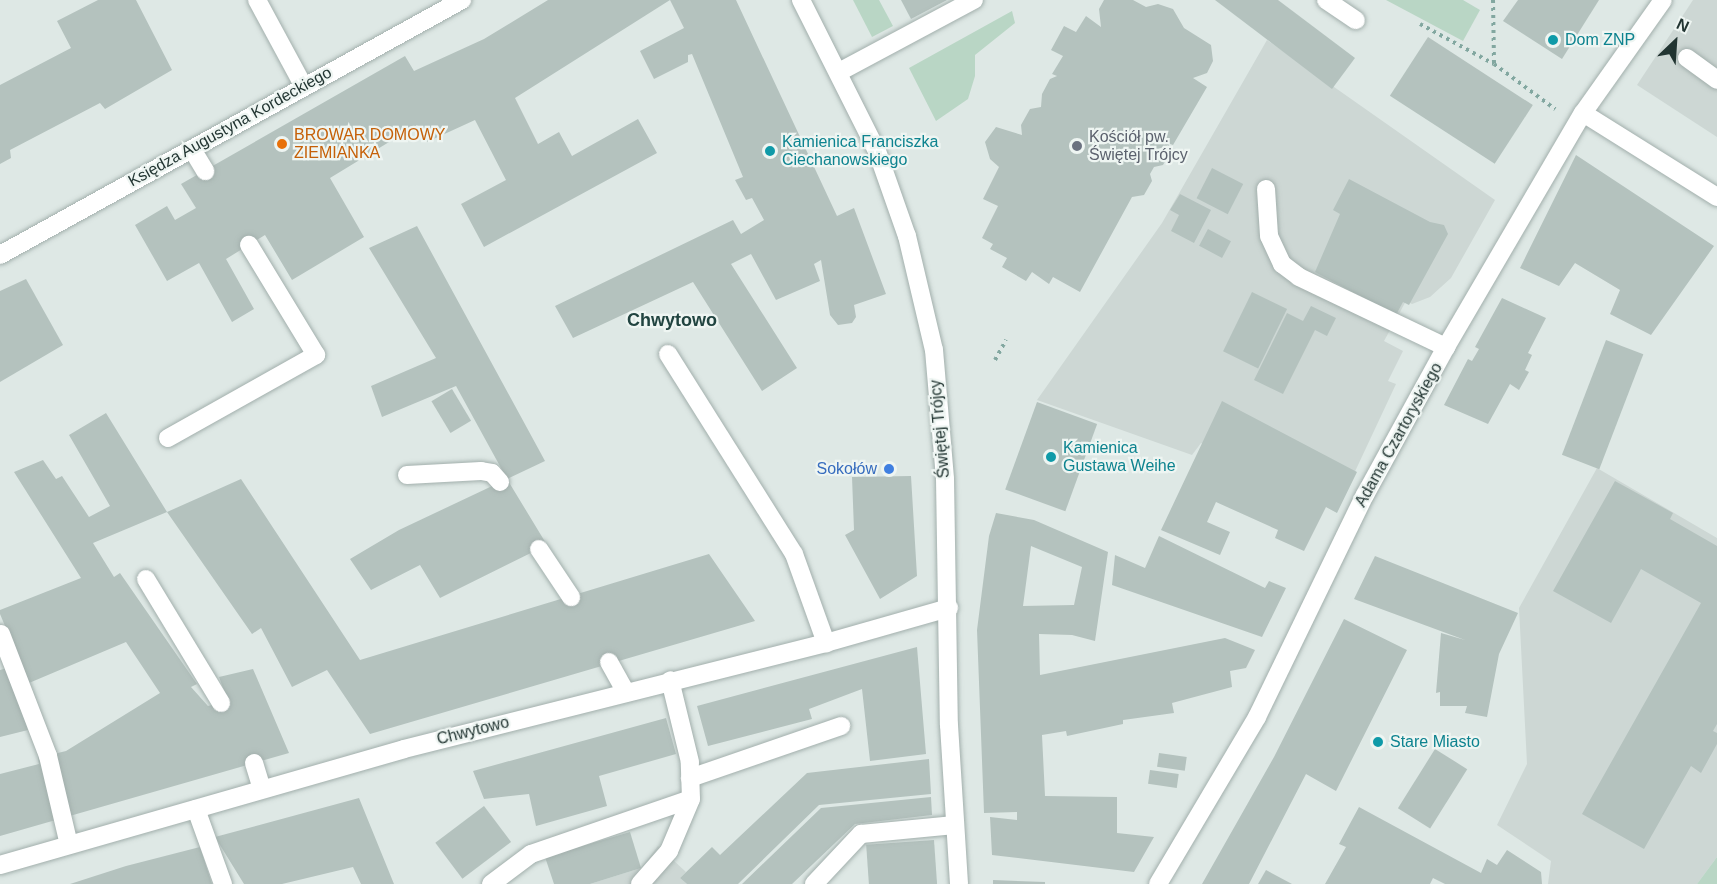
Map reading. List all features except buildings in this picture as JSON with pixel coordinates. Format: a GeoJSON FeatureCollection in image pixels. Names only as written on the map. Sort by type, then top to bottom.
{"type":"FeatureCollection","features":[{"type":"Feature","properties":{"kind":"street"},"geometry":{"type":"LineString","coordinates":[[257,0],[303,85]]}},
{"type":"Feature","properties":{"kind":"street","name":"Księdza Augustyna Kordeckiego"},"geometry":{"type":"LineString","coordinates":[[0,255],[303,85],[462,0]]}},
{"type":"Feature","properties":{"kind":"street","name":"Świętej Trójcy"},"geometry":{"type":"LineString","coordinates":[[801,0],[877,151],[907,236],[934,350],[945,479],[949,608],[949,725],[959,884]]}},
{"type":"Feature","properties":{"kind":"street"},"geometry":{"type":"LineString","coordinates":[[839,72],[974,0]]}},
{"type":"Feature","properties":{"kind":"street"},"geometry":{"type":"LineString","coordinates":[[1326,0],[1356,20]]}},
{"type":"Feature","properties":{"kind":"street","name":"Adama Czartoryskiego"},"geometry":{"type":"LineString","coordinates":[[1158,884],[1257,717],[1365,495],[1446,347],[1583,113],[1663,0]]}},
{"type":"Feature","properties":{"kind":"street"},"geometry":{"type":"LineString","coordinates":[[1687,58],[1717,80]]}},
{"type":"Feature","properties":{"kind":"street"},"geometry":{"type":"LineString","coordinates":[[1583,113],[1717,197]]}},
{"type":"Feature","properties":{"kind":"street"},"geometry":{"type":"LineString","coordinates":[[192,149],[205,171]]}},
{"type":"Feature","properties":{"kind":"street"},"geometry":{"type":"LineString","coordinates":[[1266,189],[1269,236],[1282,264],[1299,277],[1446,347]]}},
{"type":"Feature","properties":{"kind":"street"},"geometry":{"type":"LineString","coordinates":[[168,438],[316,355],[249,245]]}},
{"type":"Feature","properties":{"kind":"street"},"geometry":{"type":"LineString","coordinates":[[668,354],[794,554],[826,643]]}},
{"type":"Feature","properties":{"kind":"street"},"geometry":{"type":"LineString","coordinates":[[407,475],[481,471],[492,473],[500,482]]}},
{"type":"Feature","properties":{"kind":"street"},"geometry":{"type":"LineString","coordinates":[[539,549],[571,597]]}},
{"type":"Feature","properties":{"kind":"street"},"geometry":{"type":"LineString","coordinates":[[146,579],[222,703]]}},
{"type":"Feature","properties":{"kind":"street","name":"Chwytowo"},"geometry":{"type":"LineString","coordinates":[[0,865],[262,789],[670,680],[826,643],[949,608]]}},
{"type":"Feature","properties":{"kind":"street"},"geometry":{"type":"LineString","coordinates":[[1,634],[48,756],[69,845]]}},
{"type":"Feature","properties":{"kind":"street"},"geometry":{"type":"LineString","coordinates":[[609,662],[626,693]]}},
{"type":"Feature","properties":{"kind":"street"},"geometry":{"type":"LineString","coordinates":[[640,884],[669,851],[691,799],[690,762],[670,680]]}},
{"type":"Feature","properties":{"kind":"street"},"geometry":{"type":"LineString","coordinates":[[690,778],[841,726]]}},
{"type":"Feature","properties":{"kind":"street"},"geometry":{"type":"LineString","coordinates":[[254,763],[262,789]]}},
{"type":"Feature","properties":{"kind":"street"},"geometry":{"type":"LineString","coordinates":[[490,884],[531,854],[691,799]]}},
{"type":"Feature","properties":{"kind":"street"},"geometry":{"type":"LineString","coordinates":[[196,809],[223,884]]}},
{"type":"Feature","properties":{"kind":"street"},"geometry":{"type":"LineString","coordinates":[[814,884],[861,834],[955,825]]}},
{"type":"Feature","properties":{"kind":"path"},"geometry":{"type":"LineString","coordinates":[[1493,0],[1494,64]]}},
{"type":"Feature","properties":{"kind":"path"},"geometry":{"type":"LineString","coordinates":[[1420,24],[1494,64],[1560,113]]}},
{"type":"Feature","properties":{"kind":"path"},"geometry":{"type":"LineString","coordinates":[[995,360],[1006,340]]}},
{"type":"Feature","properties":{"kind":"shaded area"},"geometry":{"type":"Polygon","coordinates":[[[1693,0],[1717,0],[1717,137],[1637,85],[1693,0]]]}},
{"type":"Feature","properties":{"kind":"shaded area"},"geometry":{"type":"Polygon","coordinates":[[[1267,40],[1495,200],[1451,278],[1430,297],[1412,304],[1406,301],[1384,341],[1403,351],[1388,381],[1396,384],[1336,512],[1201,443],[1192,455],[1037,400],[1162,223],[1267,40]]]}},
{"type":"Feature","properties":{"kind":"shaded area"},"geometry":{"type":"Polygon","coordinates":[[[1597,468],[1717,538],[1717,857],[1697,884],[1548,884],[1551,861],[1497,825],[1527,764],[1519,608],[1597,468]]]}},
{"type":"Feature","properties":{"kind":"shaded area"},"geometry":{"type":"Polygon","coordinates":[[[658,846],[686,872],[680,878],[687,884],[590,884],[641,868],[658,846]]]}},
{"type":"Feature","properties":{"kind":"green space"},"geometry":{"type":"Polygon","coordinates":[[[853,0],[879,0],[893,26],[872,37],[853,0]]]}},
{"type":"Feature","properties":{"kind":"green space"},"geometry":{"type":"Polygon","coordinates":[[[1386,0],[1463,0],[1480,10],[1463,41],[1386,0]]]}},
{"type":"Feature","properties":{"kind":"green space"},"geometry":{"type":"Polygon","coordinates":[[[1012,11],[1015,23],[975,55],[975,76],[968,99],[936,121],[909,68],[1012,11]]]}},
{"type":"Feature","properties":{"kind":"green space"},"geometry":{"type":"Polygon","coordinates":[[[1717,857],[1717,884],[1697,884],[1717,857]]]}},
{"type":"Feature","properties":{"kind":"place","name":"Dom ZNP"},"geometry":{"type":"Point","coordinates":[1553,40]}},
{"type":"Feature","properties":{"kind":"place","name":"BROWAR DOMOWY ZIEMIANKA"},"geometry":{"type":"Point","coordinates":[282,144]}},
{"type":"Feature","properties":{"kind":"place","name":"Kościół pw. Świętej Trójcy"},"geometry":{"type":"Point","coordinates":[1077,146]}},
{"type":"Feature","properties":{"kind":"place","name":"Kamienica Franciszka Ciechanowskiego"},"geometry":{"type":"Point","coordinates":[770,151]}},
{"type":"Feature","properties":{"kind":"place","name":"Kamienica Gustawa Weihe"},"geometry":{"type":"Point","coordinates":[1051,457]}},
{"type":"Feature","properties":{"kind":"place","name":"Sokołów"},"geometry":{"type":"Point","coordinates":[889,469]}},
{"type":"Feature","properties":{"kind":"place","name":"Stare Miasto"},"geometry":{"type":"Point","coordinates":[1378,742]}},
{"type":"Feature","properties":{"kind":"district","name":"Chwytowo"},"geometry":{"type":"Point","coordinates":[672,320]}}]}
